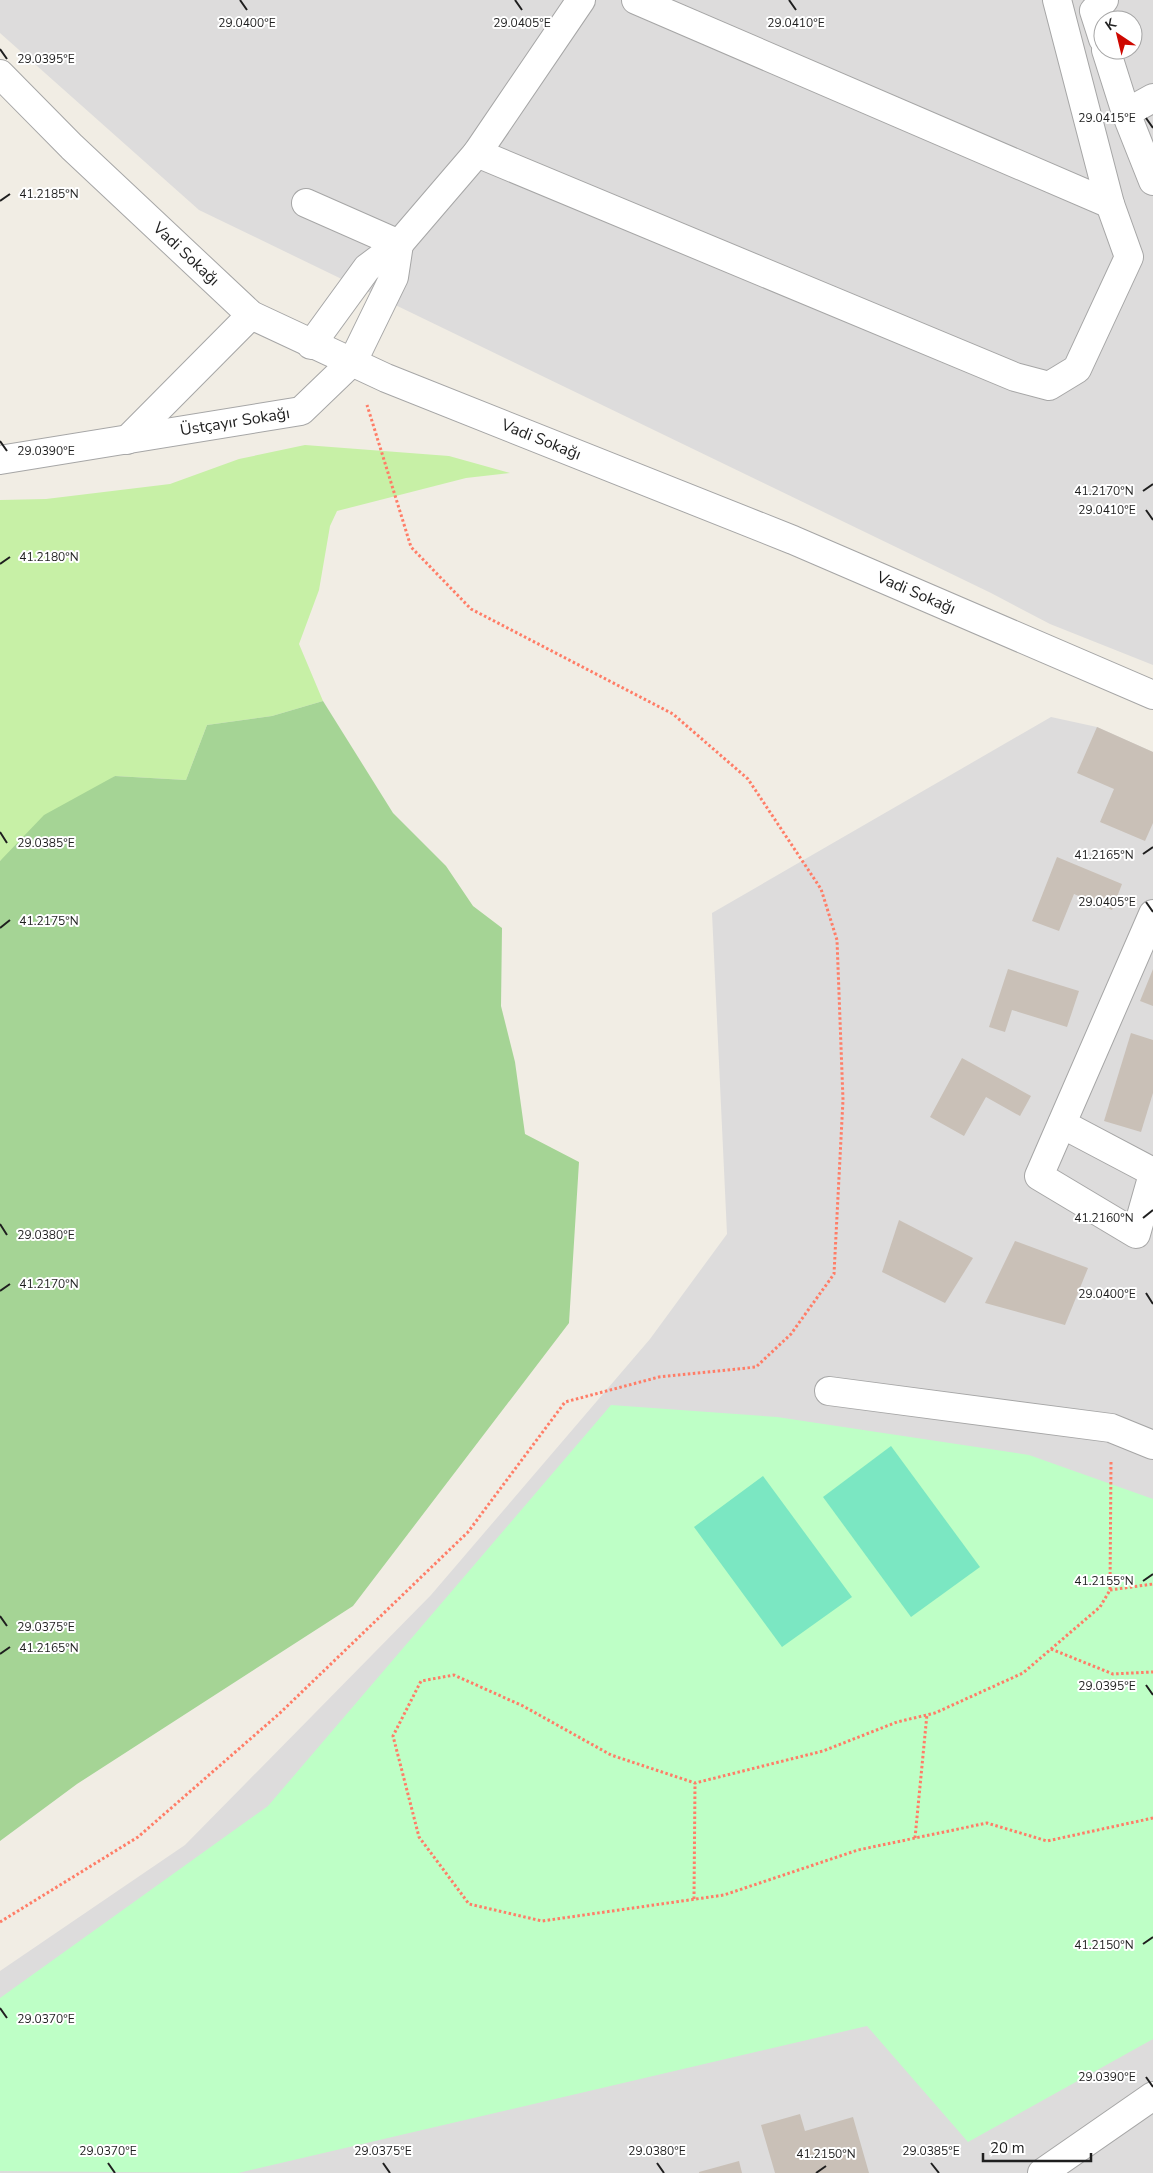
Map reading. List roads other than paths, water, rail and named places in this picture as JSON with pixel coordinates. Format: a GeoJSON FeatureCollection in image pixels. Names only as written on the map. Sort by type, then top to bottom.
{"type":"FeatureCollection","features":[{"type":"Feature","properties":{"kind":"street"},"geometry":{"type":"LineString","coordinates":[[311,345],[367,268],[399,244],[477,153],[581,0]]}},
{"type":"Feature","properties":{"kind":"street"},"geometry":{"type":"LineString","coordinates":[[636,0],[1110,204]]}},
{"type":"Feature","properties":{"kind":"street"},"geometry":{"type":"LineString","coordinates":[[477,153],[1015,377],[1049,386],[1077,370],[1129,257],[1110,204],[1058,0]]}},
{"type":"Feature","properties":{"kind":"street"},"geometry":{"type":"LineString","coordinates":[[1094,10],[1104,0]]}},
{"type":"Feature","properties":{"kind":"street"},"geometry":{"type":"LineString","coordinates":[[1109,60],[1126,113],[1153,181]]}},
{"type":"Feature","properties":{"kind":"street","name":"Vadi Sokağı"},"geometry":{"type":"LineString","coordinates":[[0,74],[72,147],[251,315],[311,345],[353,361],[386,378],[793,540],[1153,695]]}},
{"type":"Feature","properties":{"kind":"street"},"geometry":{"type":"LineString","coordinates":[[1126,113],[1153,98]]}},
{"type":"Feature","properties":{"kind":"street"},"geometry":{"type":"LineString","coordinates":[[306,203],[399,244]]}},
{"type":"Feature","properties":{"kind":"street","name":"Üstçayır Sokağı"},"geometry":{"type":"LineString","coordinates":[[0,460],[301,411],[353,361],[394,278],[399,244]]}},
{"type":"Feature","properties":{"kind":"street","name":"Üstçayır Sokağı"},"geometry":{"type":"LineString","coordinates":[[128,440],[251,315]]}},
{"type":"Feature","properties":{"kind":"street"},"geometry":{"type":"LineString","coordinates":[[1062,1124],[1153,1173],[1136,1234],[1039,1176],[1153,914]]}},
{"type":"Feature","properties":{"kind":"street"},"geometry":{"type":"LineString","coordinates":[[829,1390],[1111,1428],[1153,1445]]}},
{"type":"Feature","properties":{"kind":"street"},"geometry":{"type":"LineString","coordinates":[[1042,2173],[1153,2096]]}}]}
